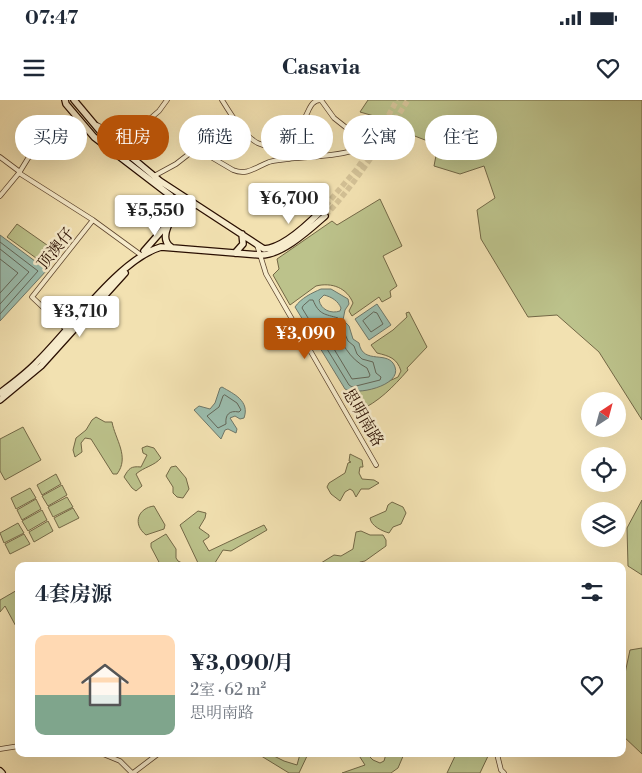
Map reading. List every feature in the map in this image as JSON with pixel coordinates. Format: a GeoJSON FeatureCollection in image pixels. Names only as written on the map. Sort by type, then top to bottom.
{"type":"FeatureCollection","features":[{"type":"Feature","properties":{"kind":"main road"},"geometry":{"type":"LineString","coordinates":[[65,100],[72,112],[94,137],[174,200],[175,209],[166,234],[166,240],[172,247]]}},
{"type":"Feature","properties":{"kind":"main road"},"geometry":{"type":"LineString","coordinates":[[74,100],[100,131],[154,176],[257,245],[264,248],[277,245],[322,214],[300,236],[271,254],[260,255],[161,247],[140,255]]}},
{"type":"Feature","properties":{"kind":"main road"},"geometry":{"type":"LineString","coordinates":[[1,395],[41,366],[69,332],[170,220],[182,209],[196,205]]}},
{"type":"Feature","properties":{"kind":"main road"},"geometry":{"type":"LineString","coordinates":[[235,253],[243,244],[242,234]]}},
{"type":"Feature","properties":{"kind":"street"},"geometry":{"type":"LineString","coordinates":[[94,123],[111,132],[130,129],[145,124],[167,100]]}},
{"type":"Feature","properties":{"kind":"street"},"geometry":{"type":"LineString","coordinates":[[154,176],[176,164],[194,150],[199,150],[232,170],[248,172],[270,162],[339,154],[355,151],[361,146],[362,141],[334,118],[321,100],[311,105],[303,120],[286,139],[273,145],[252,141],[237,125],[222,100]]}},
{"type":"Feature","properties":{"kind":"street","name":"顶澳仔"},"geometry":{"type":"LineString","coordinates":[[0,156],[19,172],[93,220],[140,255]]}},
{"type":"Feature","properties":{"kind":"street"},"geometry":{"type":"LineString","coordinates":[[0,196],[27,160]]}},
{"type":"Feature","properties":{"kind":"street","name":"顶澳仔"},"geometry":{"type":"LineString","coordinates":[[69,332],[32,297],[93,220]]}},
{"type":"Feature","properties":{"kind":"street","name":"思明南路"},"geometry":{"type":"LineString","coordinates":[[257,245],[266,274],[376,465]]}},
{"type":"Feature","properties":{"kind":"street"},"geometry":{"type":"LineString","coordinates":[[0,749],[15,747]]}},
{"type":"Feature","properties":{"kind":"street"},"geometry":{"type":"LineString","coordinates":[[110,757],[120,761],[132,773],[154,757]]}},
{"type":"Feature","properties":{"kind":"street"},"geometry":{"type":"LineString","coordinates":[[498,757],[504,773]]}},
{"type":"Feature","properties":{"kind":"green space"},"geometry":{"type":"Polygon","coordinates":[[[368,100],[642,100],[642,420],[599,352],[557,315],[528,317],[481,239],[477,210],[495,198],[484,166],[460,174],[434,166],[435,160],[497,160],[497,115],[425,115],[425,140],[415,136],[415,115],[370,115],[360,112],[368,100]]]}},
{"type":"Feature","properties":{"kind":"green space"},"geometry":{"type":"Polygon","coordinates":[[[380,199],[402,246],[383,256],[397,286],[390,291],[391,297],[382,302],[379,297],[352,316],[349,311],[353,303],[347,293],[338,287],[322,285],[316,286],[290,305],[273,275],[279,269],[277,259],[332,221],[337,225],[380,199]]]}},
{"type":"Feature","properties":{"kind":"green space"},"geometry":{"type":"Polygon","coordinates":[[[17,224],[57,252],[47,266],[7,237],[17,224]]]}},
{"type":"Feature","properties":{"kind":"green space"},"geometry":{"type":"Polygon","coordinates":[[[409,312],[427,347],[391,388],[379,399],[358,411],[345,399],[351,392],[374,388],[398,377],[401,371],[395,360],[377,353],[371,345],[393,330],[407,317],[406,313],[409,312]]]}},
{"type":"Feature","properties":{"kind":"green space"},"geometry":{"type":"Polygon","coordinates":[[[96,417],[105,422],[112,422],[122,455],[121,468],[117,474],[113,474],[91,439],[85,438],[81,443],[82,452],[75,457],[73,450],[76,438],[86,430],[96,417]]]}},
{"type":"Feature","properties":{"kind":"green space"},"geometry":{"type":"Polygon","coordinates":[[[23,427],[41,460],[5,480],[0,471],[0,439],[23,427]]]}},
{"type":"Feature","properties":{"kind":"green space"},"geometry":{"type":"Polygon","coordinates":[[[147,446],[154,448],[161,458],[136,474],[142,486],[136,491],[124,477],[131,468],[141,467],[147,455],[143,453],[142,448],[147,446]]]}},
{"type":"Feature","properties":{"kind":"green space"},"geometry":{"type":"Polygon","coordinates":[[[350,454],[362,460],[363,467],[360,467],[359,473],[362,479],[374,480],[379,483],[369,489],[361,489],[356,497],[350,489],[345,492],[340,501],[331,494],[327,487],[329,483],[345,473],[348,463],[351,462],[349,461],[350,454]]]}},
{"type":"Feature","properties":{"kind":"green space"},"geometry":{"type":"Polygon","coordinates":[[[176,466],[186,478],[189,489],[183,498],[177,497],[173,493],[173,487],[166,476],[171,467],[176,466]]]}},
{"type":"Feature","properties":{"kind":"green space"},"geometry":{"type":"Polygon","coordinates":[[[56,474],[61,484],[42,495],[37,485],[56,474]]]}},
{"type":"Feature","properties":{"kind":"green space"},"geometry":{"type":"Polygon","coordinates":[[[62,485],[67,495],[48,506],[42,496],[62,485]]]}},
{"type":"Feature","properties":{"kind":"green space"},"geometry":{"type":"Polygon","coordinates":[[[30,488],[36,498],[16,509],[11,498],[30,488]]]}},
{"type":"Feature","properties":{"kind":"green space"},"geometry":{"type":"Polygon","coordinates":[[[67,497],[73,507],[53,517],[48,507],[67,497]]]}},
{"type":"Feature","properties":{"kind":"green space"},"geometry":{"type":"Polygon","coordinates":[[[36,499],[41,509],[22,520],[17,510],[36,499]]]}},
{"type":"Feature","properties":{"kind":"green space"},"geometry":{"type":"Polygon","coordinates":[[[642,500],[642,575],[628,566],[627,528],[642,500]]]}},
{"type":"Feature","properties":{"kind":"green space"},"geometry":{"type":"Polygon","coordinates":[[[392,502],[403,507],[406,513],[401,524],[393,527],[389,533],[375,526],[370,518],[386,511],[388,505],[392,502]]]}},
{"type":"Feature","properties":{"kind":"green space"},"geometry":{"type":"Polygon","coordinates":[[[154,506],[165,525],[164,529],[146,535],[139,526],[139,517],[148,507],[154,506]]]}},
{"type":"Feature","properties":{"kind":"green space"},"geometry":{"type":"Polygon","coordinates":[[[73,508],[79,518],[59,528],[54,518],[73,508]]]}},
{"type":"Feature","properties":{"kind":"green space"},"geometry":{"type":"Polygon","coordinates":[[[42,510],[47,520],[28,531],[22,521],[42,510]]]}},
{"type":"Feature","properties":{"kind":"green space"},"geometry":{"type":"Polygon","coordinates":[[[198,511],[206,513],[199,528],[209,535],[203,541],[209,551],[264,525],[267,530],[231,551],[223,550],[216,562],[198,562],[180,525],[198,511]]]}},
{"type":"Feature","properties":{"kind":"green space"},"geometry":{"type":"Polygon","coordinates":[[[48,521],[53,531],[34,542],[29,532],[48,521]]]}},
{"type":"Feature","properties":{"kind":"green space"},"geometry":{"type":"Polygon","coordinates":[[[18,523],[24,533],[4,543],[0,533],[18,523]]]}},
{"type":"Feature","properties":{"kind":"green space"},"geometry":{"type":"Polygon","coordinates":[[[361,531],[370,535],[383,535],[386,540],[386,546],[365,561],[323,562],[334,555],[341,556],[353,549],[356,532],[361,531]]]}},
{"type":"Feature","properties":{"kind":"green space"},"geometry":{"type":"Polygon","coordinates":[[[24,534],[30,544],[10,554],[5,544],[24,534]]]}},
{"type":"Feature","properties":{"kind":"green space"},"geometry":{"type":"Polygon","coordinates":[[[166,534],[176,549],[176,558],[180,562],[159,562],[151,547],[151,543],[166,534]]]}},
{"type":"Feature","properties":{"kind":"green space"},"geometry":{"type":"Polygon","coordinates":[[[15,591],[15,625],[5,606],[0,612],[0,600],[15,591]]]}},
{"type":"Feature","properties":{"kind":"green space"},"geometry":{"type":"Polygon","coordinates":[[[642,648],[642,754],[626,739],[626,669],[630,650],[642,648]]]}},
{"type":"Feature","properties":{"kind":"green space"},"geometry":{"type":"Polygon","coordinates":[[[263,757],[276,757],[297,765],[299,757],[307,757],[299,773],[289,773],[263,757]]]}},
{"type":"Feature","properties":{"kind":"green space"},"geometry":{"type":"Polygon","coordinates":[[[360,757],[370,757],[380,763],[384,761],[385,757],[403,757],[398,768],[391,773],[342,773],[365,765],[360,757]]]}},
{"type":"Feature","properties":{"kind":"green space"},"geometry":{"type":"Polygon","coordinates":[[[455,757],[488,757],[480,773],[447,773],[455,757]]]}},
{"type":"Feature","properties":{"kind":"water"},"geometry":{"type":"Polygon","coordinates":[[[0,235],[47,270],[0,321],[0,235]]]}},
{"type":"Feature","properties":{"kind":"water"},"geometry":{"type":"Polygon","coordinates":[[[321,289],[331,289],[348,299],[349,304],[345,310],[343,320],[349,326],[353,339],[359,343],[361,350],[365,354],[392,362],[395,367],[395,374],[392,379],[376,388],[367,390],[350,391],[345,389],[295,307],[303,298],[321,289]],[[324,295],[319,300],[324,309],[340,311],[341,308],[338,303],[324,295]]]}},
{"type":"Feature","properties":{"kind":"water"},"geometry":{"type":"Polygon","coordinates":[[[377,304],[391,325],[369,340],[355,319],[377,304]]]}},
{"type":"Feature","properties":{"kind":"water"},"geometry":{"type":"Polygon","coordinates":[[[222,387],[240,399],[245,407],[245,412],[244,418],[240,419],[235,416],[230,418],[237,429],[236,433],[228,429],[225,430],[221,439],[194,410],[199,406],[210,409],[215,403],[222,387]]]}},
{"type":"Feature","properties":{"kind":"tunnel"},"geometry":{"type":"LineString","coordinates":[[320,212],[356,170],[397,100]]}},
{"type":"Feature","properties":{"kind":"tunnel"},"geometry":{"type":"LineString","coordinates":[[325,216],[359,175],[408,100]]}}]}
